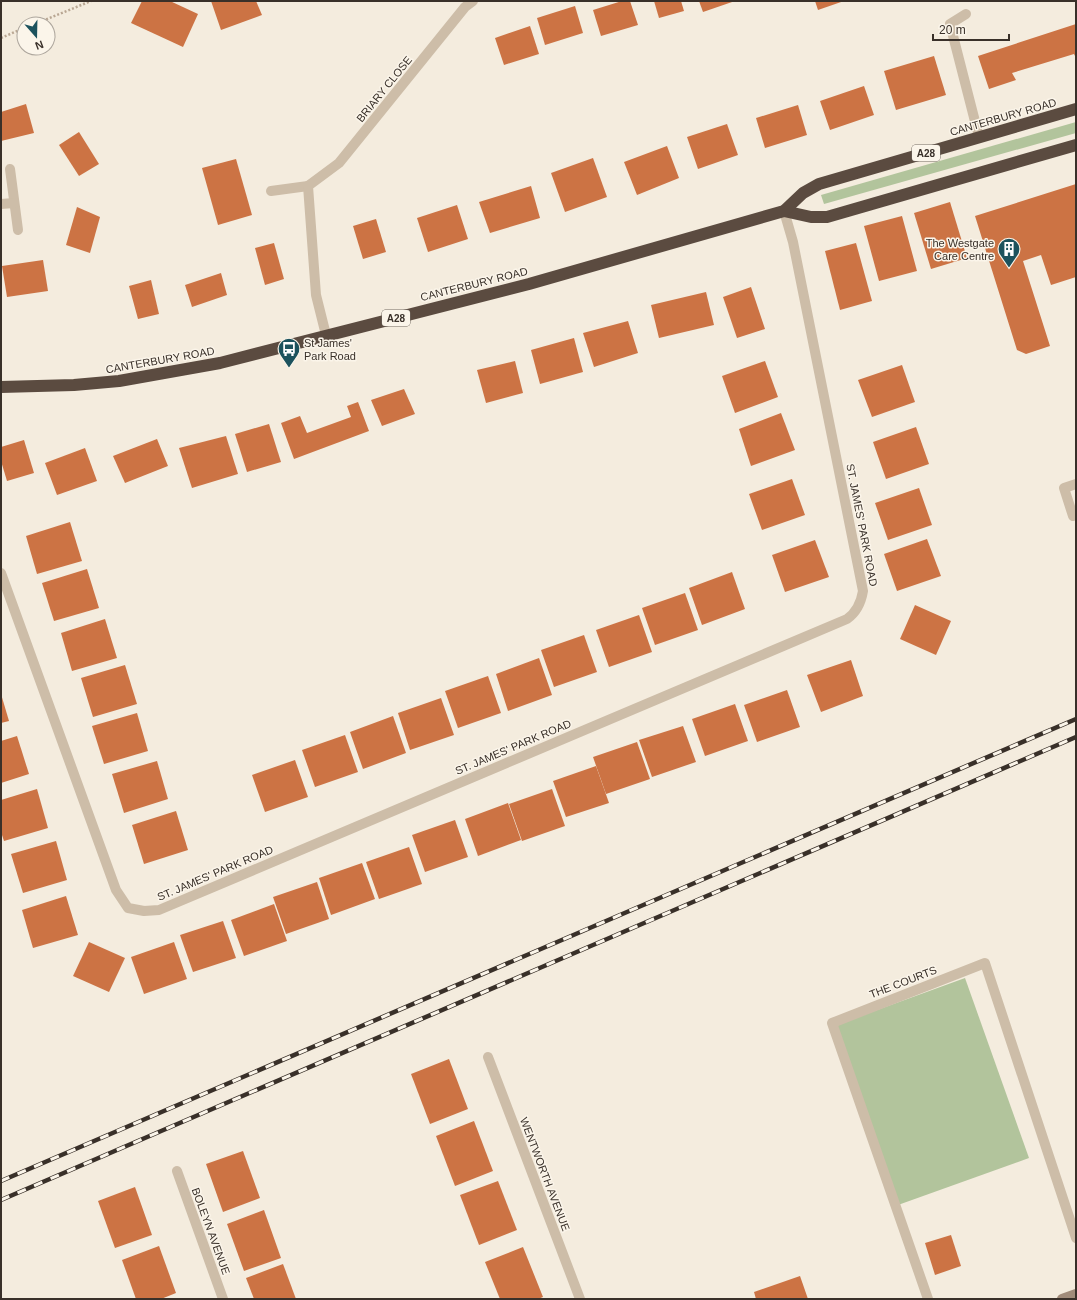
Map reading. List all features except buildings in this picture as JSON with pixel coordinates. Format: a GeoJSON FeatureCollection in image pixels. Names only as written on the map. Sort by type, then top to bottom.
{"type":"FeatureCollection","features":[{"type":"Feature","properties":{"kind":"highway","name":"CANTERBURY ROAD"},"geometry":{"type":"LineString","coordinates":[[784,211],[802,193],[819,184],[1076,109]]}},
{"type":"Feature","properties":{"kind":"highway","name":"CANTERBURY ROAD"},"geometry":{"type":"LineString","coordinates":[[1,387],[74,385],[119,381],[220,363],[529,284],[784,211],[811,217],[827,217],[1076,146]]}},
{"type":"Feature","properties":{"kind":"street","name":"BRIARY CLOSE"},"geometry":{"type":"LineString","coordinates":[[271,192],[308,186],[339,163],[465,7],[473,1]]}},
{"type":"Feature","properties":{"kind":"street"},"geometry":{"type":"LineString","coordinates":[[966,14],[950,24],[979,137]]}},
{"type":"Feature","properties":{"kind":"street"},"geometry":{"type":"LineString","coordinates":[[10,169],[18,230]]}},
{"type":"Feature","properties":{"kind":"street"},"geometry":{"type":"LineString","coordinates":[[308,186],[316,295],[326,335]]}},
{"type":"Feature","properties":{"kind":"street"},"geometry":{"type":"LineString","coordinates":[[1,204],[14,202]]}},
{"type":"Feature","properties":{"kind":"street","name":"ST. JAMES' PARK ROAD"},"geometry":{"type":"LineString","coordinates":[[1,573],[116,890],[128,908],[144,911],[160,910],[847,619],[854,614],[860,604],[863,591],[793,242],[784,211]]}},
{"type":"Feature","properties":{"kind":"street"},"geometry":{"type":"LineString","coordinates":[[1073,516],[1064,488],[1076,484]]}},
{"type":"Feature","properties":{"kind":"street","name":"THE COURTS"},"geometry":{"type":"LineString","coordinates":[[928,1299],[832,1023],[985,963],[1076,1238]]}},
{"type":"Feature","properties":{"kind":"street","name":"WENTWORTH AVENUE"},"geometry":{"type":"LineString","coordinates":[[488,1057],[580,1299]]}},
{"type":"Feature","properties":{"kind":"street","name":"BOLEYN AVENUE"},"geometry":{"type":"LineString","coordinates":[[177,1171],[223,1299]]}},
{"type":"Feature","properties":{"kind":"street"},"geometry":{"type":"LineString","coordinates":[[1062,1299],[1076,1294]]}},
{"type":"Feature","properties":{"kind":"path"},"geometry":{"type":"LineString","coordinates":[[54,16],[91,1]]}},
{"type":"Feature","properties":{"kind":"path"},"geometry":{"type":"LineString","coordinates":[[1,38],[16,31]]}},
{"type":"Feature","properties":{"kind":"green space"},"geometry":{"type":"Polygon","coordinates":[[[1076,122],[1076,133],[824,204],[821,195],[1076,122]]]}},
{"type":"Feature","properties":{"kind":"green space"},"geometry":{"type":"Polygon","coordinates":[[[965,978],[1029,1158],[898,1205],[833,1026],[965,978]]]}},
{"type":"Feature","properties":{"kind":"railway"},"geometry":{"type":"LineString","coordinates":[[1,1181],[1076,719]]}},
{"type":"Feature","properties":{"kind":"railway"},"geometry":{"type":"LineString","coordinates":[[1,1200],[1076,737]]}},
{"type":"Feature","properties":{"kind":"place","name":"The Westgate Care Centre"},"geometry":{"type":"Point","coordinates":[1009,268]}},
{"type":"Feature","properties":{"kind":"place","name":"St James' Park Road"},"geometry":{"type":"Point","coordinates":[289,368]}}]}
